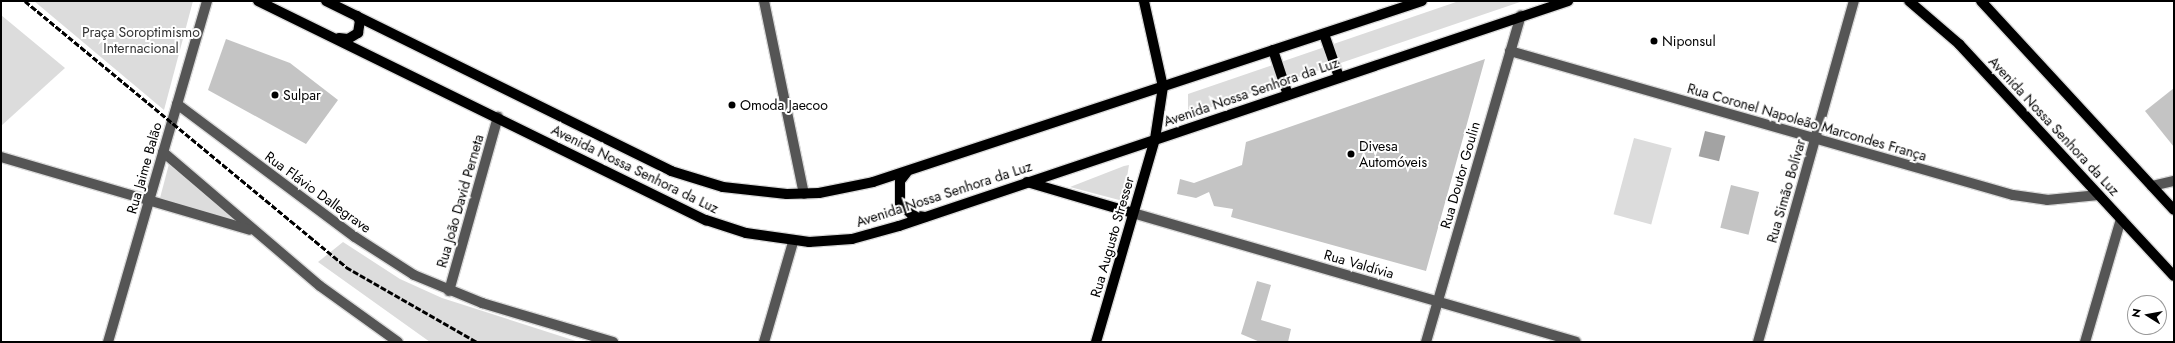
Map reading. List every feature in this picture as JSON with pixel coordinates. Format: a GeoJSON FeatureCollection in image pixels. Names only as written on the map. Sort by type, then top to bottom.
{"type":"FeatureCollection","features":[{"type":"Feature","properties":{"kind":"main road","name":"Avenida Nossa Senhora da Luz"},"geometry":{"type":"LineString","coordinates":[[258,1],[706,220],[746,233],[793,242],[852,239],[927,217],[1288,94],[1568,1]]}},
{"type":"Feature","properties":{"kind":"main road","name":"Avenida Nossa Senhora da Luz"},"geometry":{"type":"LineString","coordinates":[[326,1],[670,171],[751,192],[804,194],[844,189],[907,172],[1422,1]]}},
{"type":"Feature","properties":{"kind":"main road"},"geometry":{"type":"LineString","coordinates":[[1144,1],[1163,87]]}},
{"type":"Feature","properties":{"kind":"main road","name":"Avenida Nossa Senhora da Luz"},"geometry":{"type":"LineString","coordinates":[[1909,1],[1943,27],[2174,276]]}},
{"type":"Feature","properties":{"kind":"main road"},"geometry":{"type":"LineString","coordinates":[[1981,1],[2174,210]]}},
{"type":"Feature","properties":{"kind":"main road"},"geometry":{"type":"LineString","coordinates":[[335,38],[348,39],[358,33],[360,21],[357,16]]}},
{"type":"Feature","properties":{"kind":"main road"},"geometry":{"type":"LineString","coordinates":[[1324,34],[1339,78]]}},
{"type":"Feature","properties":{"kind":"main road"},"geometry":{"type":"LineString","coordinates":[[1273,50],[1288,94]]}},
{"type":"Feature","properties":{"kind":"main road","name":"Rua Augusto Stresser"},"geometry":{"type":"LineString","coordinates":[[1096,342],[1155,139],[1163,87]]}},
{"type":"Feature","properties":{"kind":"main road"},"geometry":{"type":"LineString","coordinates":[[907,172],[900,181],[900,203],[912,215],[927,217]]}},
{"type":"Feature","properties":{"kind":"main road"},"geometry":{"type":"LineString","coordinates":[[1027,182],[1133,213]]}},
{"type":"Feature","properties":{"kind":"street","name":"Rua Jaime Balão"},"geometry":{"type":"LineString","coordinates":[[108,342],[207,1]]}},
{"type":"Feature","properties":{"kind":"street"},"geometry":{"type":"LineString","coordinates":[[764,1],[804,194]]}},
{"type":"Feature","properties":{"kind":"street","name":"Rua Simão Bolívar"},"geometry":{"type":"LineString","coordinates":[[1758,342],[1854,1]]}},
{"type":"Feature","properties":{"kind":"street","name":"Rua Doutor Goulin"},"geometry":{"type":"LineString","coordinates":[[1426,342],[1520,16]]}},
{"type":"Feature","properties":{"kind":"street","name":"Rua Coronel Napoleão Marcondes França"},"geometry":{"type":"LineString","coordinates":[[1510,51],[2030,199],[2065,200],[2099,195]]}},
{"type":"Feature","properties":{"kind":"street","name":"Rua Flávio Dallegrave"},"geometry":{"type":"LineString","coordinates":[[177,104],[384,258],[449,291],[612,342]]}},
{"type":"Feature","properties":{"kind":"street","name":"Rua João David Perneta"},"geometry":{"type":"LineString","coordinates":[[449,291],[498,118]]}},
{"type":"Feature","properties":{"kind":"street"},"geometry":{"type":"LineString","coordinates":[[163,152],[355,314],[398,342]]}},
{"type":"Feature","properties":{"kind":"street"},"geometry":{"type":"LineString","coordinates":[[1,156],[255,231]]}},
{"type":"Feature","properties":{"kind":"street"},"geometry":{"type":"LineString","coordinates":[[2152,186],[2174,181]]}},
{"type":"Feature","properties":{"kind":"street","name":"Rua Valdívia"},"geometry":{"type":"LineString","coordinates":[[1133,213],[1576,342]]}},
{"type":"Feature","properties":{"kind":"street"},"geometry":{"type":"LineString","coordinates":[[2085,342],[2121,219]]}},
{"type":"Feature","properties":{"kind":"street"},"geometry":{"type":"LineString","coordinates":[[764,342],[793,242]]}},
{"type":"Feature","properties":{"kind":"green space","name":"Praça Soroptimismo Internacional"},"geometry":{"type":"Polygon","coordinates":[[[34,1],[193,1],[164,110],[34,1]]]}},
{"type":"Feature","properties":{"kind":"green space"},"geometry":{"type":"Polygon","coordinates":[[[1459,1],[1523,1],[1188,115],[1188,94],[1459,1]]]}},
{"type":"Feature","properties":{"kind":"green space"},"geometry":{"type":"Polygon","coordinates":[[[1,15],[65,68],[1,126],[1,15]]]}},
{"type":"Feature","properties":{"kind":"green space"},"geometry":{"type":"Polygon","coordinates":[[[1634,138],[1672,148],[1651,224],[1614,214],[1634,138]]]}},
{"type":"Feature","properties":{"kind":"green space"},"geometry":{"type":"Polygon","coordinates":[[[169,164],[233,219],[160,198],[169,164]]]}},
{"type":"Feature","properties":{"kind":"green space"},"geometry":{"type":"Polygon","coordinates":[[[1129,165],[1123,201],[1070,187],[1124,166],[1129,165]]]}},
{"type":"Feature","properties":{"kind":"green space"},"geometry":{"type":"Polygon","coordinates":[[[343,242],[400,279],[442,298],[579,342],[430,342],[318,262],[343,242]]]}},
{"type":"Feature","properties":{"kind":"shaded area"},"geometry":{"type":"Polygon","coordinates":[[[1705,131],[1725,136],[1719,161],[1699,156],[1705,131]]]}},
{"type":"Feature","properties":{"kind":"building","name":"Sulpar"},"geometry":{"type":"Polygon","coordinates":[[[226,39],[290,63],[338,100],[306,144],[208,90],[226,39]]]}},
{"type":"Feature","properties":{"kind":"building","name":"Divesa Automóveis"},"geometry":{"type":"Polygon","coordinates":[[[1485,59],[1426,271],[1231,217],[1233,209],[1214,206],[1209,192],[1196,198],[1177,194],[1180,179],[1194,183],[1242,165],[1246,142],[1485,59]]]}},
{"type":"Feature","properties":{"kind":"building"},"geometry":{"type":"Polygon","coordinates":[[[2174,88],[2174,147],[2145,111],[2174,88]]]}},
{"type":"Feature","properties":{"kind":"building"},"geometry":{"type":"Polygon","coordinates":[[[1731,185],[1759,192],[1748,235],[1720,228],[1731,185]]]}},
{"type":"Feature","properties":{"kind":"building"},"geometry":{"type":"Polygon","coordinates":[[[1257,281],[1271,285],[1261,320],[1291,329],[1288,342],[1260,342],[1241,334],[1257,281]]]}},
{"type":"Feature","properties":{"kind":"railway"},"geometry":{"type":"LineString","coordinates":[[25,1],[346,267],[477,342]]}},
{"type":"Feature","properties":{"kind":"place","name":"Niponsul"},"geometry":{"type":"Point","coordinates":[1654,41]}},
{"type":"Feature","properties":{"kind":"place","name":"Sulpar"},"geometry":{"type":"Point","coordinates":[275,95]}},
{"type":"Feature","properties":{"kind":"place","name":"Omoda Jaecoo"},"geometry":{"type":"Point","coordinates":[732,105]}},
{"type":"Feature","properties":{"kind":"place","name":"Divesa Automóveis"},"geometry":{"type":"Point","coordinates":[1351,154]}}]}
